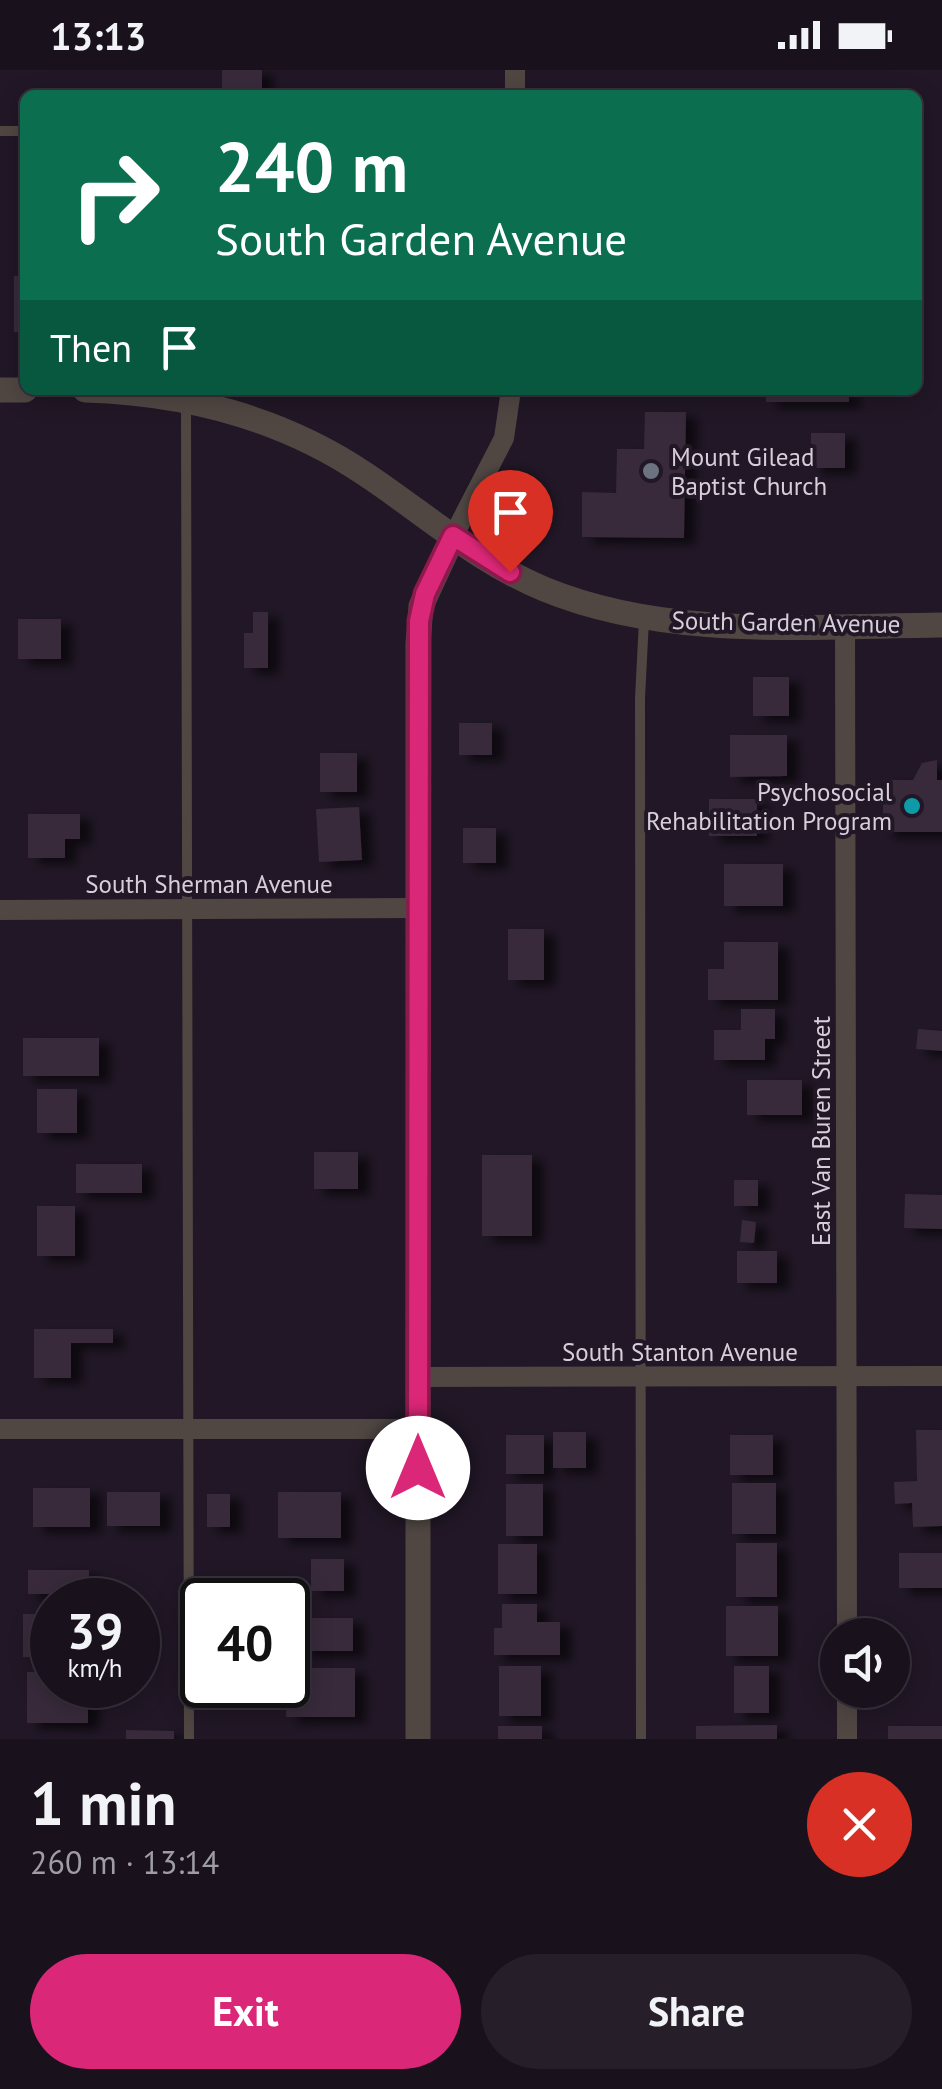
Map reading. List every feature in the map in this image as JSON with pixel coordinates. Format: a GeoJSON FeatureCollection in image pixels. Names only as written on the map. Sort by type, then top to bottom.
{"type":"FeatureCollection","features":[{"type":"Feature","properties":{"kind":"street","name":"South Garden Avenue"},"geometry":{"type":"LineString","coordinates":[[136,395],[186,400],[256,420],[335,456],[492,562],[546,590],[591,606],[644,618],[709,624],[942,625]]}},
{"type":"Feature","properties":{"kind":"street"},"geometry":{"type":"LineString","coordinates":[[418,1739],[419,621],[425,594],[499,450],[510,395]]}},
{"type":"Feature","properties":{"kind":"street","name":"East Van Buren Street"},"geometry":{"type":"LineString","coordinates":[[844,626],[847,1618]]}},
{"type":"Feature","properties":{"kind":"street","name":"South Sherman Avenue"},"geometry":{"type":"LineString","coordinates":[[0,910],[419,908]]}},
{"type":"Feature","properties":{"kind":"street","name":"South Stanton Avenue"},"geometry":{"type":"LineString","coordinates":[[418,1377],[942,1376]]}},
{"type":"Feature","properties":{"kind":"street"},"geometry":{"type":"LineString","coordinates":[[0,1429],[417,1430]]}},
{"type":"Feature","properties":{"kind":"street"},"geometry":{"type":"LineString","coordinates":[[847,1708],[848,1739]]}},
{"type":"Feature","properties":{"kind":"lane"},"geometry":{"type":"LineString","coordinates":[[186,400],[189,1739]]}},
{"type":"Feature","properties":{"kind":"lane"},"geometry":{"type":"LineString","coordinates":[[641,1739],[640,718],[644,618]]}},
{"type":"Feature","properties":{"kind":"building"},"geometry":{"type":"Polygon","coordinates":[[[222,70],[262,70],[262,90],[222,90],[222,70]]]}},
{"type":"Feature","properties":{"kind":"building"},"geometry":{"type":"Polygon","coordinates":[[[14,276],[20,276],[20,332],[14,332],[14,276]]]}},
{"type":"Feature","properties":{"kind":"building"},"geometry":{"type":"Polygon","coordinates":[[[766,395],[849,395],[849,402],[766,402],[766,395]]]}},
{"type":"Feature","properties":{"kind":"building","name":"Mount Gilead Baptist Church"},"geometry":{"type":"Polygon","coordinates":[[[645,412],[686,412],[684,538],[582,537],[582,492],[616,493],[617,449],[644,449],[645,412]]]}},
{"type":"Feature","properties":{"kind":"building"},"geometry":{"type":"Polygon","coordinates":[[[811,433],[845,433],[845,468],[811,468],[811,433]]]}},
{"type":"Feature","properties":{"kind":"building"},"geometry":{"type":"Polygon","coordinates":[[[253,612],[268,612],[268,668],[244,668],[244,633],[253,633],[253,612]]]}},
{"type":"Feature","properties":{"kind":"building"},"geometry":{"type":"Polygon","coordinates":[[[18,619],[61,619],[61,659],[18,659],[18,619]]]}},
{"type":"Feature","properties":{"kind":"building"},"geometry":{"type":"Polygon","coordinates":[[[753,677],[789,677],[789,716],[753,716],[753,677]]]}},
{"type":"Feature","properties":{"kind":"building"},"geometry":{"type":"Polygon","coordinates":[[[459,723],[492,723],[492,755],[459,755],[459,723]]]}},
{"type":"Feature","properties":{"kind":"building"},"geometry":{"type":"Polygon","coordinates":[[[730,735],[787,735],[787,776],[730,777],[730,735]]]}},
{"type":"Feature","properties":{"kind":"building"},"geometry":{"type":"Polygon","coordinates":[[[320,753],[357,753],[357,792],[320,792],[320,753]]]}},
{"type":"Feature","properties":{"kind":"building","name":"Psychosocial Rehabilitation Program"},"geometry":{"type":"Polygon","coordinates":[[[937,760],[937,780],[942,780],[942,832],[883,832],[883,780],[913,780],[922,763],[937,760]]]}},
{"type":"Feature","properties":{"kind":"building"},"geometry":{"type":"Polygon","coordinates":[[[709,799],[757,799],[757,836],[709,836],[709,799]]]}},
{"type":"Feature","properties":{"kind":"building"},"geometry":{"type":"Polygon","coordinates":[[[359,807],[362,860],[319,862],[316,809],[359,807]]]}},
{"type":"Feature","properties":{"kind":"building"},"geometry":{"type":"Polygon","coordinates":[[[28,814],[80,814],[80,839],[65,839],[65,858],[28,858],[28,814]]]}},
{"type":"Feature","properties":{"kind":"building"},"geometry":{"type":"Polygon","coordinates":[[[463,828],[496,828],[496,863],[463,863],[463,828]]]}},
{"type":"Feature","properties":{"kind":"building"},"geometry":{"type":"Polygon","coordinates":[[[724,864],[783,864],[783,906],[724,906],[724,864]]]}},
{"type":"Feature","properties":{"kind":"building"},"geometry":{"type":"Polygon","coordinates":[[[508,929],[544,929],[544,980],[508,980],[508,929]]]}},
{"type":"Feature","properties":{"kind":"building"},"geometry":{"type":"Polygon","coordinates":[[[724,942],[778,942],[778,1000],[708,1000],[708,969],[724,969],[724,942]]]}},
{"type":"Feature","properties":{"kind":"building"},"geometry":{"type":"Polygon","coordinates":[[[741,1009],[775,1009],[775,1039],[765,1039],[765,1060],[714,1060],[714,1030],[741,1030],[741,1009]]]}},
{"type":"Feature","properties":{"kind":"building"},"geometry":{"type":"Polygon","coordinates":[[[918,1029],[942,1031],[942,1051],[916,1049],[918,1029]]]}},
{"type":"Feature","properties":{"kind":"building"},"geometry":{"type":"Polygon","coordinates":[[[23,1038],[99,1038],[99,1076],[23,1076],[23,1038]]]}},
{"type":"Feature","properties":{"kind":"building"},"geometry":{"type":"Polygon","coordinates":[[[747,1080],[802,1080],[802,1115],[747,1115],[747,1080]]]}},
{"type":"Feature","properties":{"kind":"building"},"geometry":{"type":"Polygon","coordinates":[[[37,1089],[77,1089],[77,1133],[37,1133],[37,1089]]]}},
{"type":"Feature","properties":{"kind":"building"},"geometry":{"type":"Polygon","coordinates":[[[314,1152],[358,1152],[358,1189],[314,1189],[314,1152]]]}},
{"type":"Feature","properties":{"kind":"building"},"geometry":{"type":"Polygon","coordinates":[[[482,1155],[532,1155],[532,1236],[482,1236],[482,1155]]]}},
{"type":"Feature","properties":{"kind":"building"},"geometry":{"type":"Polygon","coordinates":[[[76,1164],[142,1164],[142,1193],[76,1193],[76,1164]]]}},
{"type":"Feature","properties":{"kind":"building"},"geometry":{"type":"Polygon","coordinates":[[[734,1180],[758,1180],[758,1206],[734,1206],[734,1180]]]}},
{"type":"Feature","properties":{"kind":"building"},"geometry":{"type":"Polygon","coordinates":[[[905,1194],[942,1195],[942,1229],[904,1228],[905,1194]]]}},
{"type":"Feature","properties":{"kind":"building"},"geometry":{"type":"Polygon","coordinates":[[[37,1206],[75,1206],[75,1256],[37,1256],[37,1206]]]}},
{"type":"Feature","properties":{"kind":"building"},"geometry":{"type":"Polygon","coordinates":[[[742,1220],[756,1222],[754,1243],[740,1242],[742,1220]]]}},
{"type":"Feature","properties":{"kind":"building"},"geometry":{"type":"Polygon","coordinates":[[[737,1251],[777,1251],[777,1283],[737,1283],[737,1251]]]}},
{"type":"Feature","properties":{"kind":"building"},"geometry":{"type":"Polygon","coordinates":[[[34,1329],[113,1329],[113,1343],[71,1343],[71,1378],[34,1378],[34,1329]]]}},
{"type":"Feature","properties":{"kind":"building"},"geometry":{"type":"Polygon","coordinates":[[[916,1430],[942,1430],[942,1526],[913,1527],[912,1503],[895,1504],[894,1482],[917,1481],[916,1430]]]}},
{"type":"Feature","properties":{"kind":"building"},"geometry":{"type":"Polygon","coordinates":[[[553,1432],[586,1432],[586,1468],[553,1468],[553,1432]]]}},
{"type":"Feature","properties":{"kind":"building"},"geometry":{"type":"Polygon","coordinates":[[[506,1435],[544,1435],[544,1474],[506,1474],[506,1435]]]}},
{"type":"Feature","properties":{"kind":"building"},"geometry":{"type":"Polygon","coordinates":[[[730,1435],[773,1435],[773,1475],[730,1475],[730,1435]]]}},
{"type":"Feature","properties":{"kind":"building"},"geometry":{"type":"Polygon","coordinates":[[[732,1483],[776,1483],[776,1534],[732,1534],[732,1483]]]}},
{"type":"Feature","properties":{"kind":"building"},"geometry":{"type":"Polygon","coordinates":[[[506,1484],[543,1484],[543,1536],[506,1536],[506,1484]]]}},
{"type":"Feature","properties":{"kind":"building"},"geometry":{"type":"Polygon","coordinates":[[[33,1488],[90,1488],[90,1527],[33,1527],[33,1488]]]}},
{"type":"Feature","properties":{"kind":"building"},"geometry":{"type":"Polygon","coordinates":[[[107,1492],[160,1492],[160,1526],[107,1526],[107,1492]]]}},
{"type":"Feature","properties":{"kind":"building"},"geometry":{"type":"Polygon","coordinates":[[[278,1492],[341,1492],[341,1538],[278,1538],[278,1492]]]}},
{"type":"Feature","properties":{"kind":"building"},"geometry":{"type":"Polygon","coordinates":[[[207,1494],[230,1494],[230,1527],[207,1527],[207,1494]]]}},
{"type":"Feature","properties":{"kind":"building"},"geometry":{"type":"Polygon","coordinates":[[[736,1543],[777,1543],[777,1597],[736,1597],[736,1543]]]}},
{"type":"Feature","properties":{"kind":"building"},"geometry":{"type":"Polygon","coordinates":[[[498,1544],[537,1544],[537,1594],[498,1594],[498,1544]]]}},
{"type":"Feature","properties":{"kind":"building"},"geometry":{"type":"Polygon","coordinates":[[[899,1553],[942,1553],[942,1588],[899,1588],[899,1553]]]}},
{"type":"Feature","properties":{"kind":"building"},"geometry":{"type":"Polygon","coordinates":[[[311,1559],[344,1559],[344,1591],[311,1591],[311,1559]]]}},
{"type":"Feature","properties":{"kind":"building"},"geometry":{"type":"Polygon","coordinates":[[[28,1570],[89,1570],[89,1578],[30,1578],[28,1594],[28,1570]]]}},
{"type":"Feature","properties":{"kind":"building"},"geometry":{"type":"Polygon","coordinates":[[[502,1604],[537,1604],[537,1622],[560,1622],[560,1655],[494,1655],[494,1628],[502,1628],[502,1604]]]}},
{"type":"Feature","properties":{"kind":"building"},"geometry":{"type":"Polygon","coordinates":[[[726,1606],[778,1606],[778,1656],[726,1656],[726,1606]]]}},
{"type":"Feature","properties":{"kind":"building"},"geometry":{"type":"Polygon","coordinates":[[[23,1614],[30,1614],[30,1657],[23,1657],[23,1614]]]}},
{"type":"Feature","properties":{"kind":"building"},"geometry":{"type":"Polygon","coordinates":[[[310,1618],[353,1618],[353,1651],[310,1651],[310,1618]]]}},
{"type":"Feature","properties":{"kind":"building"},"geometry":{"type":"Polygon","coordinates":[[[499,1666],[541,1666],[541,1716],[499,1716],[499,1666]]]}},
{"type":"Feature","properties":{"kind":"building"},"geometry":{"type":"Polygon","coordinates":[[[734,1666],[769,1666],[769,1713],[734,1713],[734,1666]]]}},
{"type":"Feature","properties":{"kind":"building"},"geometry":{"type":"Polygon","coordinates":[[[310,1668],[355,1668],[355,1717],[286,1717],[286,1708],[310,1708],[310,1668]]]}},
{"type":"Feature","properties":{"kind":"building"},"geometry":{"type":"Polygon","coordinates":[[[27,1672],[30,1708],[88,1708],[88,1723],[27,1723],[27,1672]]]}},
{"type":"Feature","properties":{"kind":"building"},"geometry":{"type":"Polygon","coordinates":[[[777,1725],[777,1739],[696,1739],[696,1726],[777,1725]]]}},
{"type":"Feature","properties":{"kind":"building"},"geometry":{"type":"Polygon","coordinates":[[[498,1726],[542,1726],[542,1739],[498,1739],[498,1726]]]}},
{"type":"Feature","properties":{"kind":"building"},"geometry":{"type":"Polygon","coordinates":[[[888,1726],[942,1726],[942,1739],[888,1739],[888,1726]]]}},
{"type":"Feature","properties":{"kind":"building"},"geometry":{"type":"Polygon","coordinates":[[[126,1730],[174,1731],[174,1739],[126,1739],[126,1730]]]}},
{"type":"Feature","properties":{"kind":"place","name":"Mount Gilead Baptist Church"},"geometry":{"type":"Point","coordinates":[651,471]}},
{"type":"Feature","properties":{"kind":"place","name":"Psychosocial Rehabilitation Program"},"geometry":{"type":"Point","coordinates":[912,806]}},
{"type":"Feature","properties":{"kind":"route"},"geometry":{"type":"LineString","coordinates":[[418,1468],[419,621],[425,594],[453,536],[510,572]]}}]}
